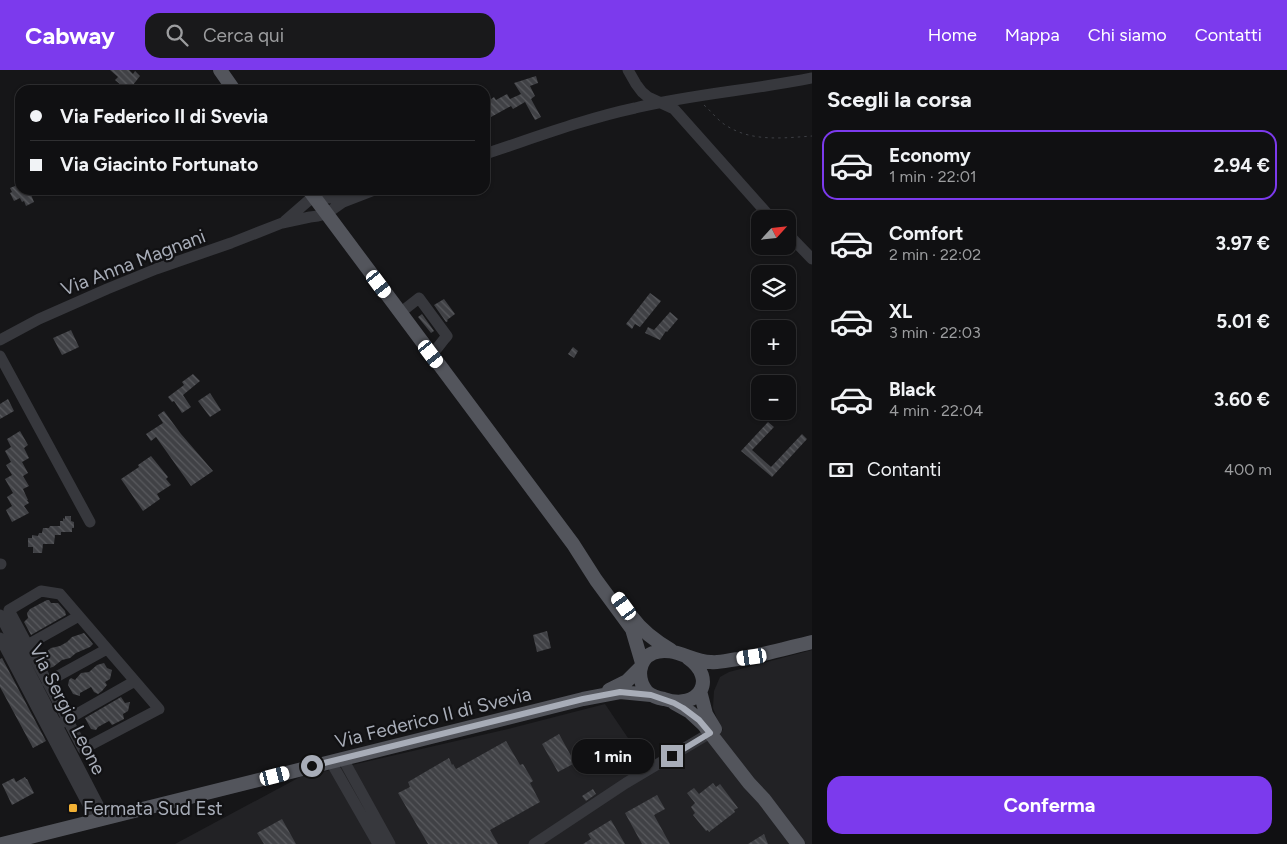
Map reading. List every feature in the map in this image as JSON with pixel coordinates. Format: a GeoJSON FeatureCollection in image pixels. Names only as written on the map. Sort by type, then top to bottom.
{"type":"FeatureCollection","features":[{"type":"Feature","properties":{"kind":"main road"},"geometry":{"type":"LineString","coordinates":[[221,73],[230,85]]}},
{"type":"Feature","properties":{"kind":"main road"},"geometry":{"type":"LineString","coordinates":[[313,195],[573,544],[632,630],[641,665],[640,676],[651,695]]}},
{"type":"Feature","properties":{"kind":"main road"},"geometry":{"type":"LineString","coordinates":[[573,544],[602,576],[640,628],[654,640],[688,658],[701,661],[714,662],[752,657]]}},
{"type":"Feature","properties":{"kind":"main road"},"geometry":{"type":"LineString","coordinates":[[674,703],[691,700],[701,687],[723,666],[812,642]]}},
{"type":"Feature","properties":{"kind":"main road"},"geometry":{"type":"LineString","coordinates":[[583,699],[619,686],[627,681],[648,656],[663,650],[671,650]]}},
{"type":"Feature","properties":{"kind":"main road"},"geometry":{"type":"LineString","coordinates":[[688,658],[698,666],[701,674],[701,687],[706,714],[709,720],[753,780],[764,800]]}},
{"type":"Feature","properties":{"kind":"main road"},"geometry":{"type":"LineString","coordinates":[[583,699],[620,692],[651,695],[674,703],[695,716],[798,844]]}},
{"type":"Feature","properties":{"kind":"main road","name":"Via Federico II di Svevia"},"geometry":{"type":"LineString","coordinates":[[2,844],[583,699]]}},
{"type":"Feature","properties":{"kind":"street"},"geometry":{"type":"LineString","coordinates":[[628,70],[642,92],[648,97],[674,109],[764,210]]}},
{"type":"Feature","properties":{"kind":"street"},"geometry":{"type":"LineString","coordinates":[[490,152],[633,108],[812,78]]}},
{"type":"Feature","properties":{"kind":"street","name":"Via Anna Magnani"},"geometry":{"type":"LineString","coordinates":[[282,223],[308,201],[311,195]]}},
{"type":"Feature","properties":{"kind":"street"},"geometry":{"type":"LineString","coordinates":[[319,195],[340,198],[354,195]]}},
{"type":"Feature","properties":{"kind":"street"},"geometry":{"type":"LineString","coordinates":[[326,214],[343,202],[361,195]]}},
{"type":"Feature","properties":{"kind":"street","name":"Via Anna Magnani"},"geometry":{"type":"LineString","coordinates":[[0,340],[39,319],[156,269],[282,223],[326,214]]}},
{"type":"Feature","properties":{"kind":"street"},"geometry":{"type":"LineString","coordinates":[[796,242],[812,259]]}},
{"type":"Feature","properties":{"kind":"street"},"geometry":{"type":"LineString","coordinates":[[400,312],[419,298],[447,336],[431,354]]}},
{"type":"Feature","properties":{"kind":"street"},"geometry":{"type":"LineString","coordinates":[[0,356],[90,522]]}},
{"type":"Feature","properties":{"kind":"street"},"geometry":{"type":"LineString","coordinates":[[42,591],[60,594],[79,616],[159,709],[83,749],[62,722],[47,682],[23,648],[8,610],[42,591]]}},
{"type":"Feature","properties":{"kind":"street","name":"Via Sergio Leone"},"geometry":{"type":"LineString","coordinates":[[0,615],[23,648],[62,722],[101,819]]}},
{"type":"Feature","properties":{"kind":"street"},"geometry":{"type":"LineString","coordinates":[[23,648],[79,616]]}},
{"type":"Feature","properties":{"kind":"street"},"geometry":{"type":"LineString","coordinates":[[0,638],[101,819]]}},
{"type":"Feature","properties":{"kind":"street"},"geometry":{"type":"LineString","coordinates":[[47,682],[107,649]]}},
{"type":"Feature","properties":{"kind":"street"},"geometry":{"type":"LineString","coordinates":[[62,722],[135,682]]}},
{"type":"Feature","properties":{"kind":"street"},"geometry":{"type":"LineString","coordinates":[[534,844],[626,783],[710,733]]}},
{"type":"Feature","properties":{"kind":"street"},"geometry":{"type":"LineString","coordinates":[[337,760],[378,844]]}},
{"type":"Feature","properties":{"kind":"street"},"geometry":{"type":"LineString","coordinates":[[337,760],[390,844]]}},
{"type":"Feature","properties":{"kind":"path"},"geometry":{"type":"LineString","coordinates":[[696,97],[722,122],[736,131],[763,137],[812,136]]}},
{"type":"Feature","properties":{"kind":"shaded area"},"geometry":{"type":"Polygon","coordinates":[[[812,650],[812,844],[175,844],[300,777],[508,729],[605,704],[651,772],[723,730],[713,708],[714,691],[720,677],[729,672],[812,650]]]}},
{"type":"Feature","properties":{"kind":"building"},"geometry":{"type":"Polygon","coordinates":[[[110,70],[129,70],[133,74],[135,71],[140,76],[133,85],[121,85],[115,80],[118,77],[110,70]]]}},
{"type":"Feature","properties":{"kind":"building"},"geometry":{"type":"Polygon","coordinates":[[[536,76],[538,83],[530,86],[535,96],[531,99],[541,117],[535,120],[525,102],[513,109],[511,106],[491,117],[490,100],[494,97],[496,100],[507,94],[510,99],[521,94],[514,83],[536,76]]]}},
{"type":"Feature","properties":{"kind":"building"},"geometry":{"type":"Polygon","coordinates":[[[15,186],[15,195],[31,195],[34,202],[26,206],[20,198],[14,201],[10,188],[15,186]]]}},
{"type":"Feature","properties":{"kind":"building"},"geometry":{"type":"Polygon","coordinates":[[[650,293],[661,301],[640,327],[635,324],[632,329],[626,324],[650,293]]]}},
{"type":"Feature","properties":{"kind":"building"},"geometry":{"type":"Polygon","coordinates":[[[444,299],[455,314],[446,322],[434,305],[444,299]]]}},
{"type":"Feature","properties":{"kind":"building"},"geometry":{"type":"Polygon","coordinates":[[[670,312],[678,319],[660,340],[645,333],[648,327],[654,330],[670,312]]]}},
{"type":"Feature","properties":{"kind":"building"},"geometry":{"type":"Polygon","coordinates":[[[422,314],[434,331],[431,333],[418,317],[422,314]]]}},
{"type":"Feature","properties":{"kind":"building"},"geometry":{"type":"Polygon","coordinates":[[[71,330],[79,347],[62,355],[53,338],[71,330]]]}},
{"type":"Feature","properties":{"kind":"building"},"geometry":{"type":"Polygon","coordinates":[[[573,347],[578,351],[574,358],[568,354],[573,347]]]}},
{"type":"Feature","properties":{"kind":"building"},"geometry":{"type":"Polygon","coordinates":[[[193,374],[200,381],[183,395],[191,407],[182,413],[174,401],[172,402],[168,397],[184,385],[182,382],[193,374]]]}},
{"type":"Feature","properties":{"kind":"building"},"geometry":{"type":"Polygon","coordinates":[[[210,393],[221,410],[210,417],[198,401],[210,393]]]}},
{"type":"Feature","properties":{"kind":"building"},"geometry":{"type":"Polygon","coordinates":[[[8,399],[14,411],[0,419],[0,404],[8,399]]]}},
{"type":"Feature","properties":{"kind":"building"},"geometry":{"type":"Polygon","coordinates":[[[164,411],[213,471],[191,486],[156,437],[151,441],[146,434],[163,423],[158,415],[164,411]]]}},
{"type":"Feature","properties":{"kind":"building"},"geometry":{"type":"Polygon","coordinates":[[[768,422],[774,427],[752,450],[771,467],[802,434],[807,439],[772,477],[741,451],[768,422]]]}},
{"type":"Feature","properties":{"kind":"building"},"geometry":{"type":"Polygon","coordinates":[[[20,431],[28,445],[24,448],[29,458],[22,462],[28,473],[23,476],[29,486],[23,489],[29,503],[24,506],[29,513],[12,522],[6,510],[12,506],[7,497],[13,493],[5,479],[12,475],[6,465],[11,462],[5,451],[11,447],[7,439],[20,431]]]}},
{"type":"Feature","properties":{"kind":"building"},"geometry":{"type":"Polygon","coordinates":[[[151,456],[168,477],[166,479],[171,485],[157,494],[160,499],[143,511],[121,479],[151,456]]]}},
{"type":"Feature","properties":{"kind":"building"},"geometry":{"type":"Polygon","coordinates":[[[65,516],[71,516],[71,521],[74,522],[72,532],[61,532],[61,535],[55,535],[54,544],[43,544],[42,553],[33,553],[33,547],[28,547],[28,538],[32,538],[32,535],[38,536],[39,533],[42,533],[43,528],[60,526],[60,521],[63,521],[63,518],[65,519],[65,516]]]}},
{"type":"Feature","properties":{"kind":"building"},"geometry":{"type":"Polygon","coordinates":[[[47,600],[51,603],[58,603],[66,615],[31,635],[24,622],[28,618],[27,613],[30,609],[47,600]]]}},
{"type":"Feature","properties":{"kind":"building"},"geometry":{"type":"Polygon","coordinates":[[[547,631],[551,648],[537,652],[533,635],[547,631]]]}},
{"type":"Feature","properties":{"kind":"building"},"geometry":{"type":"Polygon","coordinates":[[[84,633],[93,644],[90,647],[48,668],[42,655],[51,648],[67,642],[72,637],[84,633]]]}},
{"type":"Feature","properties":{"kind":"building"},"geometry":{"type":"Polygon","coordinates":[[[2,658],[46,741],[33,748],[0,687],[0,659],[2,658]]]}},
{"type":"Feature","properties":{"kind":"building"},"geometry":{"type":"Polygon","coordinates":[[[104,663],[107,668],[112,670],[110,679],[105,682],[107,685],[102,691],[98,694],[91,687],[80,693],[80,696],[73,694],[68,685],[71,678],[75,680],[81,673],[89,672],[97,665],[104,663]]]}},
{"type":"Feature","properties":{"kind":"building"},"geometry":{"type":"Polygon","coordinates":[[[121,697],[125,703],[130,702],[128,711],[123,714],[124,719],[112,725],[109,721],[96,730],[91,729],[85,718],[121,697]]]}},
{"type":"Feature","properties":{"kind":"building"},"geometry":{"type":"Polygon","coordinates":[[[559,734],[575,763],[558,772],[542,744],[559,734]]]}},
{"type":"Feature","properties":{"kind":"building"},"geometry":{"type":"Polygon","coordinates":[[[506,741],[520,765],[523,764],[533,781],[530,783],[540,802],[490,830],[498,844],[428,844],[398,793],[410,787],[408,782],[449,758],[456,769],[506,741]]]}},
{"type":"Feature","properties":{"kind":"building"},"geometry":{"type":"Polygon","coordinates":[[[25,777],[34,793],[12,805],[2,784],[14,778],[16,782],[25,777]]]}},
{"type":"Feature","properties":{"kind":"building"},"geometry":{"type":"Polygon","coordinates":[[[713,783],[716,787],[720,784],[738,808],[709,832],[693,815],[695,813],[691,807],[695,803],[687,793],[694,788],[699,794],[713,783]]]}},
{"type":"Feature","properties":{"kind":"building"},"geometry":{"type":"Polygon","coordinates":[[[593,789],[596,794],[586,801],[582,796],[593,789]]]}},
{"type":"Feature","properties":{"kind":"building"},"geometry":{"type":"Polygon","coordinates":[[[657,795],[665,809],[654,815],[670,844],[642,844],[625,813],[657,795]]]}},
{"type":"Feature","properties":{"kind":"building"},"geometry":{"type":"Polygon","coordinates":[[[282,819],[296,844],[264,844],[257,833],[282,819]]]}},
{"type":"Feature","properties":{"kind":"building"},"geometry":{"type":"Polygon","coordinates":[[[611,820],[625,844],[583,844],[591,839],[588,834],[611,820]]]}},
{"type":"Feature","properties":{"kind":"building"},"geometry":{"type":"Polygon","coordinates":[[[764,834],[768,844],[748,844],[764,834]]]}},
{"type":"Feature","properties":{"kind":"place","name":"Fermata Sud Est"},"geometry":{"type":"Point","coordinates":[73,808]}},
{"type":"Feature","properties":{"kind":"route"},"geometry":{"type":"LineString","coordinates":[[312,766],[583,699],[620,692],[651,695],[674,703],[695,716],[710,733],[672,756]]}}]}
